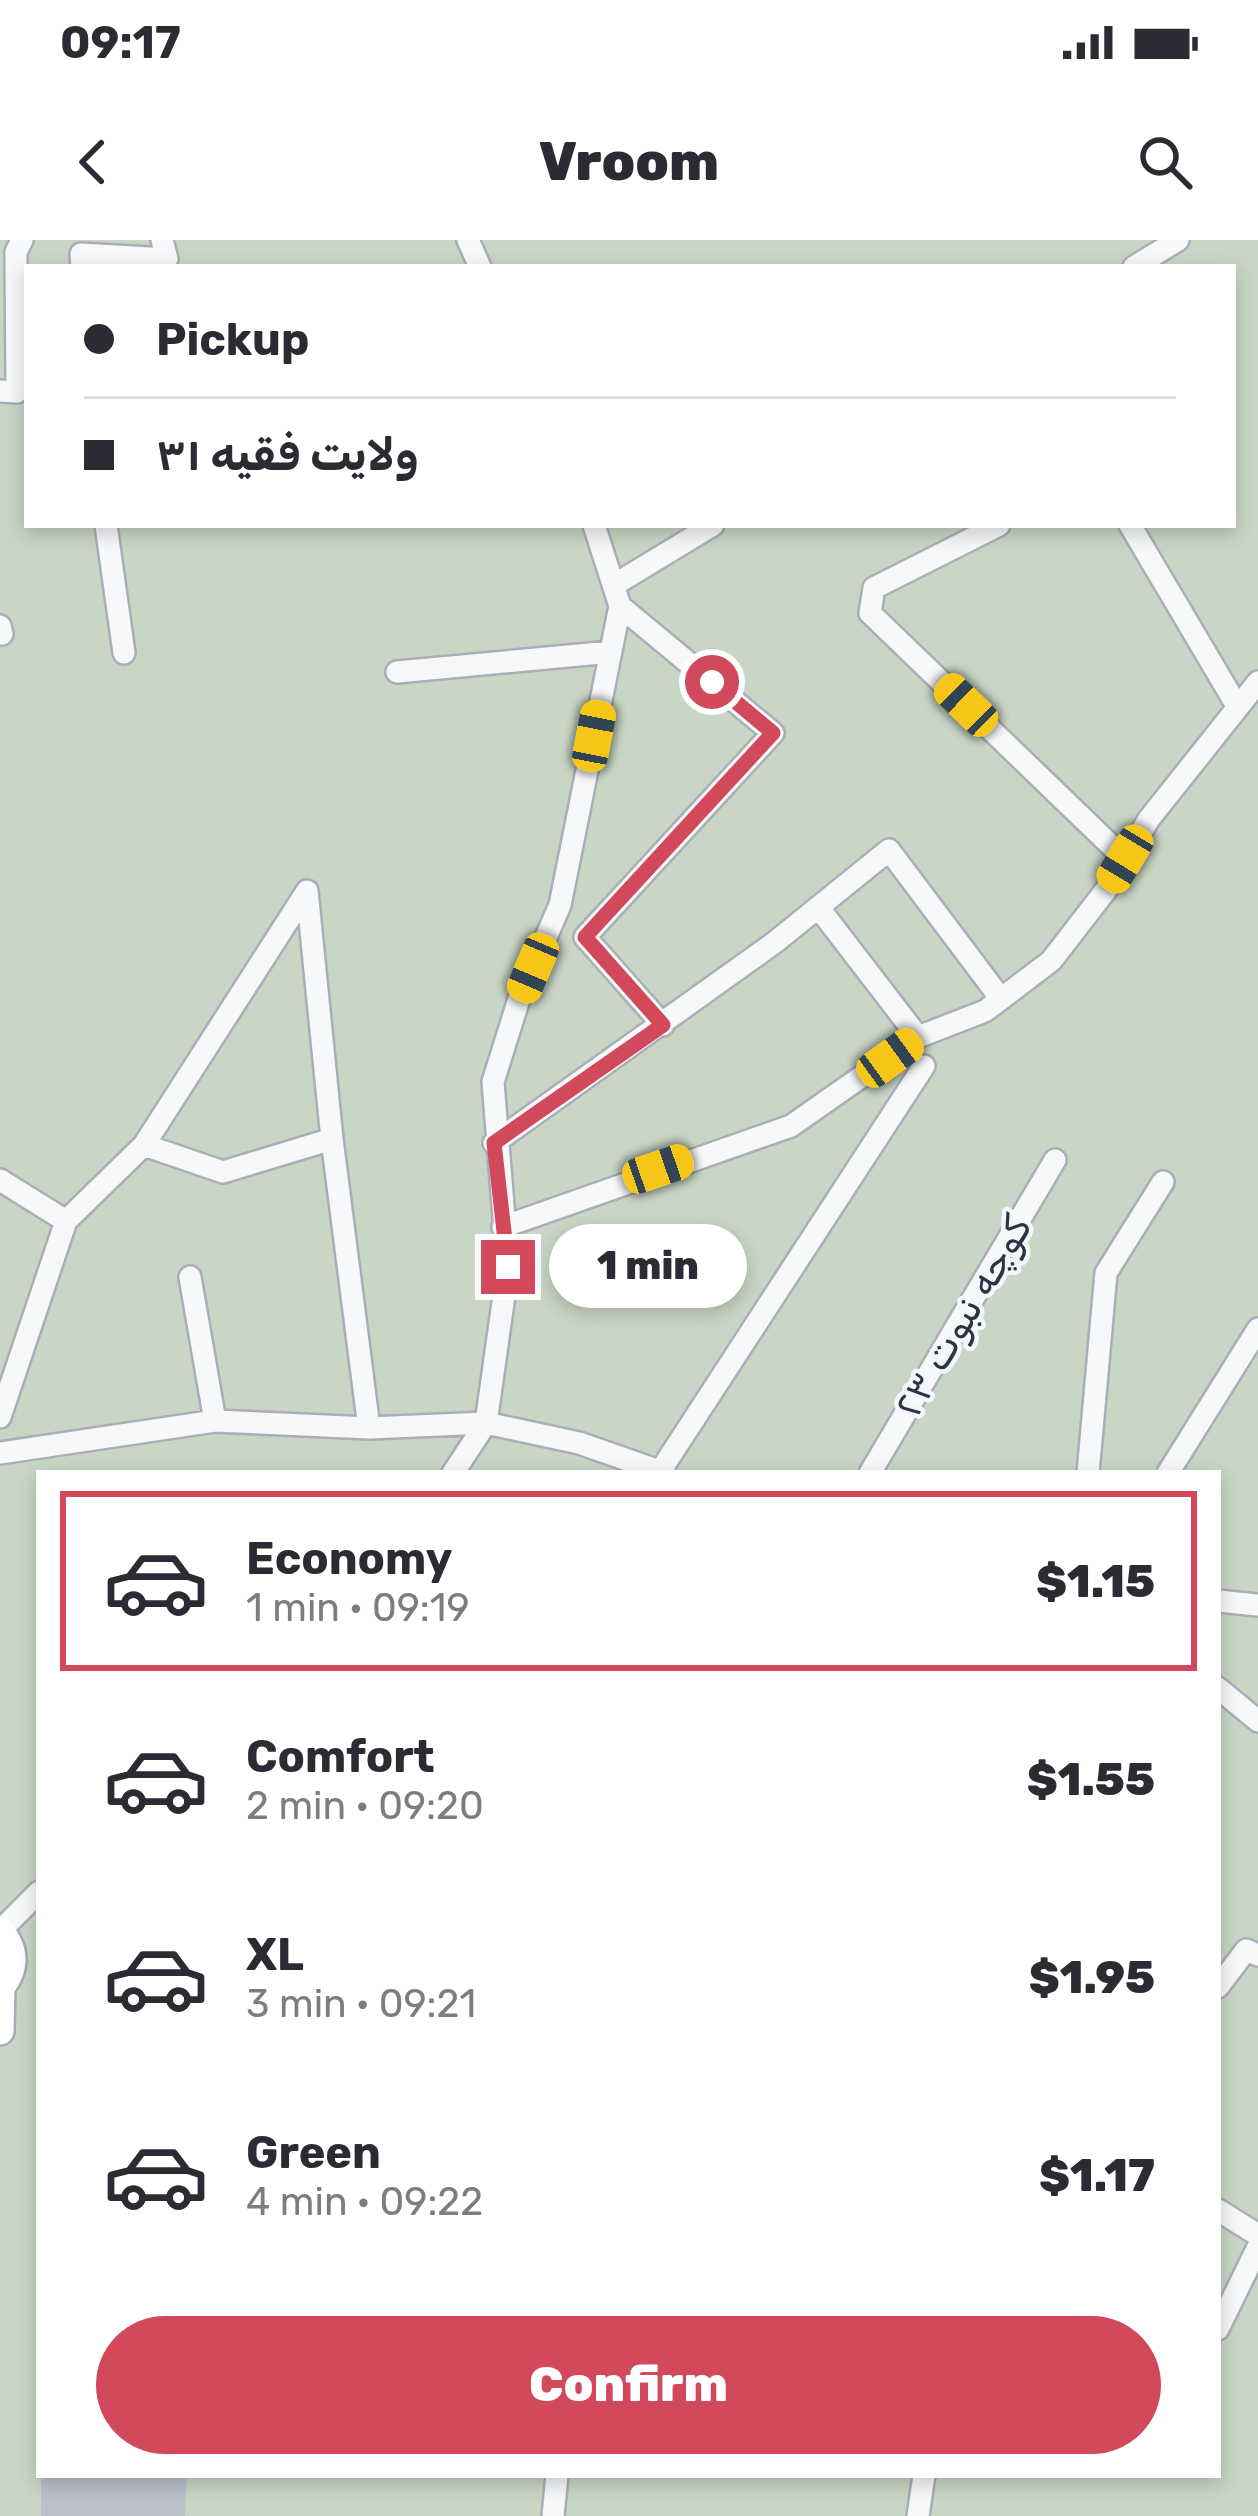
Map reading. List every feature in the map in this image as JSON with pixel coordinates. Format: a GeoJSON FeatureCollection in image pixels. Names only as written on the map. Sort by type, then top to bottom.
{"type":"FeatureCollection","features":[{"type":"Feature","properties":{"kind":"main road"},"geometry":{"type":"LineString","coordinates":[[0,1931],[13,1965],[1,1987],[0,2031]]}},
{"type":"Feature","properties":{"kind":"street"},"geometry":{"type":"LineString","coordinates":[[0,391],[17,392],[16,252],[22,240]]}},
{"type":"Feature","properties":{"kind":"street"},"geometry":{"type":"LineString","coordinates":[[82,264],[81,254],[167,259],[163,240]]}},
{"type":"Feature","properties":{"kind":"street"},"geometry":{"type":"LineString","coordinates":[[1140,264],[1178,240]]}},
{"type":"Feature","properties":{"kind":"street"},"geometry":{"type":"LineString","coordinates":[[106,528],[124,653]]}},
{"type":"Feature","properties":{"kind":"street"},"geometry":{"type":"LineString","coordinates":[[617,595],[709,528]]}},
{"type":"Feature","properties":{"kind":"street"},"geometry":{"type":"LineString","coordinates":[[993,528],[874,588],[870,613],[1125,859]]}},
{"type":"Feature","properties":{"kind":"street"},"geometry":{"type":"LineString","coordinates":[[1132,528],[1237,706]]}},
{"type":"Feature","properties":{"kind":"street"},"geometry":{"type":"LineString","coordinates":[[455,1470],[486,1423],[508,1267],[494,1143],[493,1082],[520,999],[560,905],[610,652],[617,595],[597,533]]}},
{"type":"Feature","properties":{"kind":"street"},"geometry":{"type":"LineString","coordinates":[[617,595],[773,733],[585,937],[663,1025]]}},
{"type":"Feature","properties":{"kind":"street"},"geometry":{"type":"LineString","coordinates":[[397,672],[610,652]]}},
{"type":"Feature","properties":{"kind":"street"},"geometry":{"type":"LineString","coordinates":[[503,1228],[791,1126],[918,1037],[1001,999],[1051,962],[1258,682]]}},
{"type":"Feature","properties":{"kind":"street"},"geometry":{"type":"LineString","coordinates":[[494,1143],[663,1025],[889,850],[1001,999]]}},
{"type":"Feature","properties":{"kind":"street"},"geometry":{"type":"LineString","coordinates":[[0,1417],[65,1221],[143,1144],[307,891],[332,1139],[369,1428]]}},
{"type":"Feature","properties":{"kind":"street"},"geometry":{"type":"LineString","coordinates":[[818,907],[918,1037]]}},
{"type":"Feature","properties":{"kind":"street"},"geometry":{"type":"LineString","coordinates":[[663,1470],[924,1066]]}},
{"type":"Feature","properties":{"kind":"street"},"geometry":{"type":"LineString","coordinates":[[143,1144],[224,1172],[332,1139]]}},
{"type":"Feature","properties":{"kind":"street","name":"کوچه نبوت ۲۳"},"geometry":{"type":"LineString","coordinates":[[872,1470],[1055,1160]]}},
{"type":"Feature","properties":{"kind":"street"},"geometry":{"type":"LineString","coordinates":[[0,1180],[65,1221]]}},
{"type":"Feature","properties":{"kind":"street"},"geometry":{"type":"LineString","coordinates":[[1088,1470],[1106,1273],[1163,1182]]}},
{"type":"Feature","properties":{"kind":"street"},"geometry":{"type":"LineString","coordinates":[[190,1277],[215,1421]]}},
{"type":"Feature","properties":{"kind":"street"},"geometry":{"type":"LineString","coordinates":[[1170,1470],[1258,1329]]}},
{"type":"Feature","properties":{"kind":"street"},"geometry":{"type":"LineString","coordinates":[[0,1454],[215,1421],[369,1428],[486,1423],[579,1443],[656,1470]]}},
{"type":"Feature","properties":{"kind":"street"},"geometry":{"type":"LineString","coordinates":[[1221,1603],[1258,1605]]}},
{"type":"Feature","properties":{"kind":"street"},"geometry":{"type":"LineString","coordinates":[[1221,1690],[1258,1721]]}},
{"type":"Feature","properties":{"kind":"street"},"geometry":{"type":"LineString","coordinates":[[0,1931],[36,1895]]}},
{"type":"Feature","properties":{"kind":"street"},"geometry":{"type":"LineString","coordinates":[[1221,1983],[1246,1950],[1258,1955]]}},
{"type":"Feature","properties":{"kind":"street"},"geometry":{"type":"LineString","coordinates":[[1221,2212],[1258,2235]]}},
{"type":"Feature","properties":{"kind":"street"},"geometry":{"type":"LineString","coordinates":[[1221,2323],[1258,2247]]}},
{"type":"Feature","properties":{"kind":"street"},"geometry":{"type":"LineString","coordinates":[[553,2516],[557,2478]]}},
{"type":"Feature","properties":{"kind":"street"},"geometry":{"type":"LineString","coordinates":[[918,2516],[924,2478]]}},
{"type":"Feature","properties":{"kind":"green space"},"geometry":{"type":"Polygon","coordinates":[[[0,240],[1258,240],[1258,2516],[0,2516],[0,240]]]}},
{"type":"Feature","properties":{"kind":"building"},"geometry":{"type":"Polygon","coordinates":[[[41,2478],[187,2478],[185,2516],[41,2516],[41,2478]]]}},
{"type":"Feature","properties":{"kind":"route"},"geometry":{"type":"LineString","coordinates":[[508,1267],[494,1143],[663,1025],[585,937],[773,733],[712,682]]}}]}
